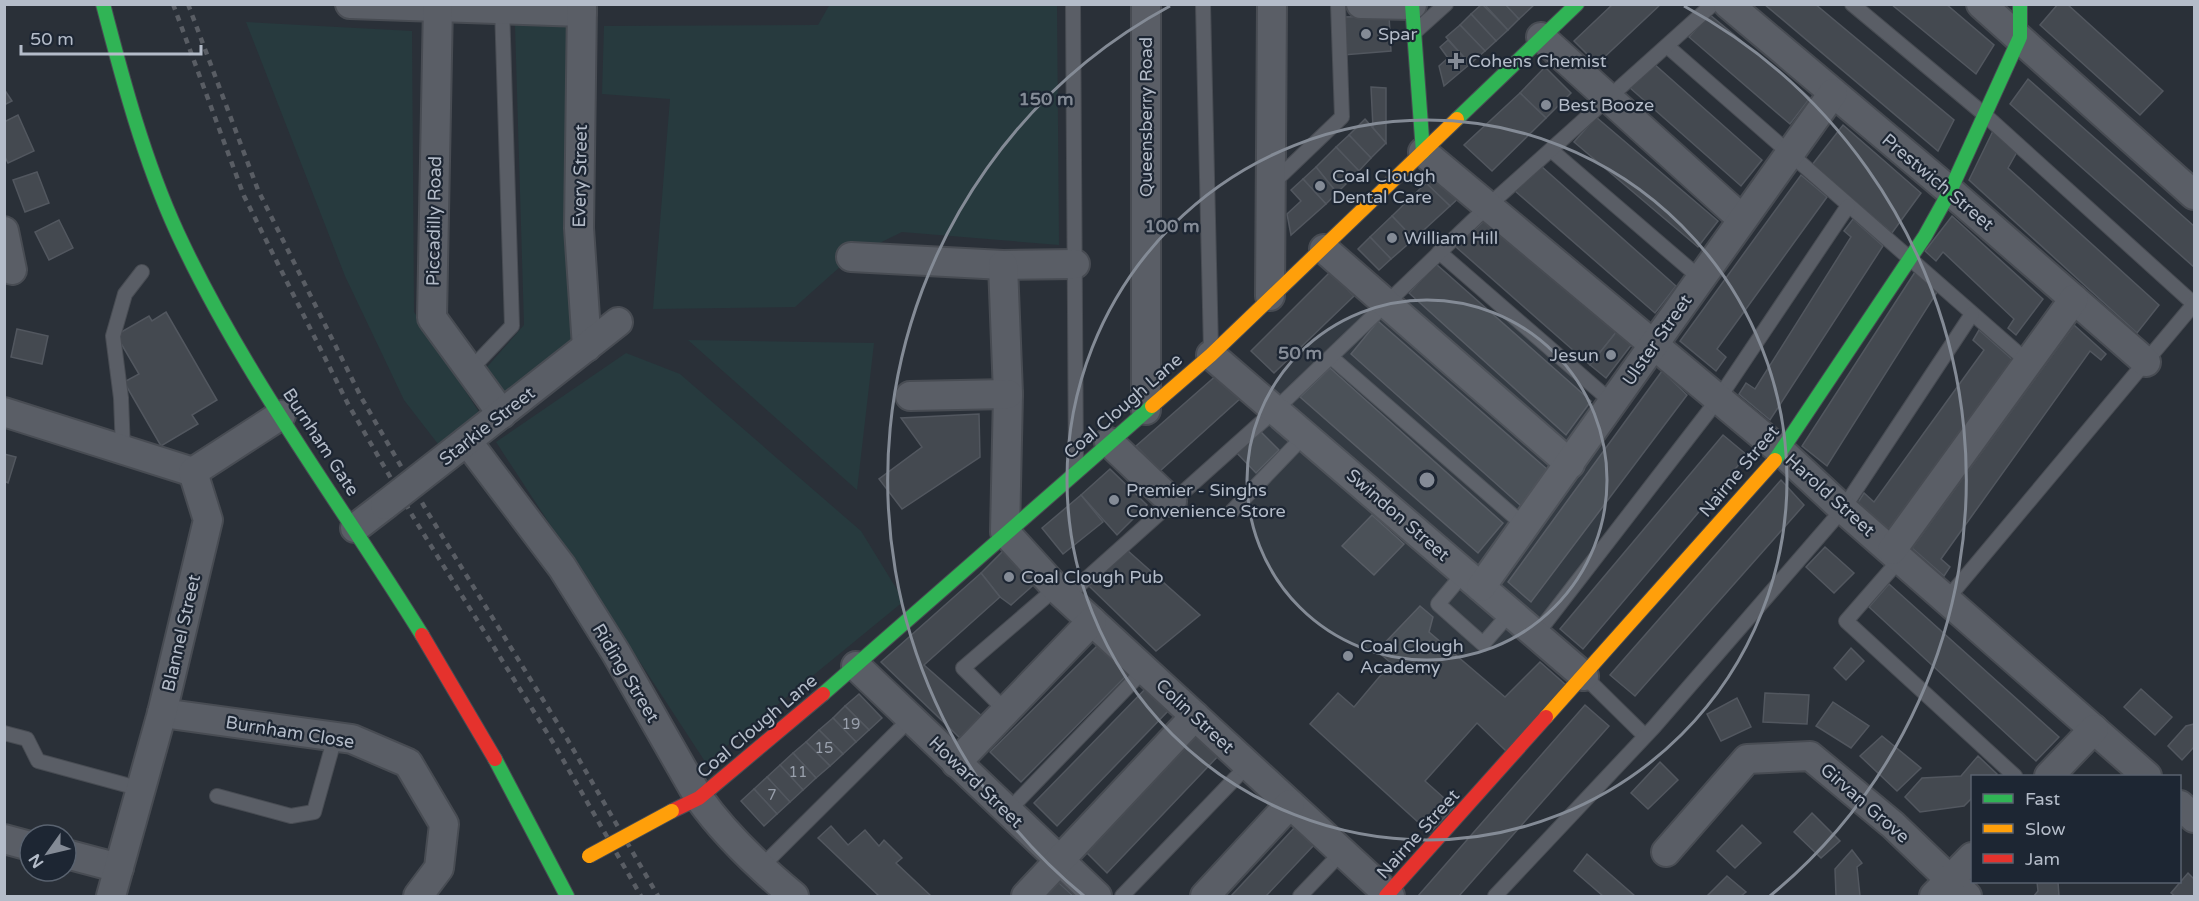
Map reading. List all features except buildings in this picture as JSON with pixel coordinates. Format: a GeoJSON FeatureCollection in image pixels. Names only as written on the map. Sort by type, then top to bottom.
{"type":"FeatureCollection","features":[{"type":"Feature","properties":{"kind":"street","name":"Burnham Gate"},"geometry":{"type":"LineString","coordinates":[[103,4],[158,182],[189,257],[226,326],[355,528],[566,872],[567,897]]}},
{"type":"Feature","properties":{"kind":"street"},"geometry":{"type":"LineString","coordinates":[[350,4],[582,8]]}},
{"type":"Feature","properties":{"kind":"street","name":"Queensberry Road"},"geometry":{"type":"LineString","coordinates":[[1146,4],[1146,410]]}},
{"type":"Feature","properties":{"kind":"street"},"geometry":{"type":"LineString","coordinates":[[1270,296],[1272,4]]}},
{"type":"Feature","properties":{"kind":"street"},"geometry":{"type":"LineString","coordinates":[[1361,4],[1412,5],[1423,152]]}},
{"type":"Feature","properties":{"kind":"street","name":"Coal Clough Lane"},"geometry":{"type":"LineString","coordinates":[[566,872],[589,856],[699,798],[856,666],[1005,532],[1211,355],[1577,4]]}},
{"type":"Feature","properties":{"kind":"street","name":"Prestwich Street"},"geometry":{"type":"LineString","coordinates":[[1728,4],[1950,191],[2146,362]]}},
{"type":"Feature","properties":{"kind":"street"},"geometry":{"type":"LineString","coordinates":[[1981,4],[2194,195]]}},
{"type":"Feature","properties":{"kind":"street","name":"Nairne Street"},"geometry":{"type":"LineString","coordinates":[[1388,896],[1782,452],[1910,259],[1950,191],[2020,37],[2020,4]]}},
{"type":"Feature","properties":{"kind":"street","name":"Piccadilly Road"},"geometry":{"type":"LineString","coordinates":[[438,7],[432,318],[502,414]]}},
{"type":"Feature","properties":{"kind":"street","name":"Every Street"},"geometry":{"type":"LineString","coordinates":[[582,8],[579,228],[586,347]]}},
{"type":"Feature","properties":{"kind":"street"},"geometry":{"type":"LineString","coordinates":[[1541,37],[1742,219]]}},
{"type":"Feature","properties":{"kind":"street","name":"Ulster Street"},"geometry":{"type":"LineString","coordinates":[[1473,580],[1525,526],[1833,93]]}},
{"type":"Feature","properties":{"kind":"street","name":"Harold Street"},"geometry":{"type":"LineString","coordinates":[[1423,152],[1782,452],[1843,509],[1897,554],[2146,775]]}},
{"type":"Feature","properties":{"kind":"street"},"geometry":{"type":"LineString","coordinates":[[4,231],[12,270]]}},
{"type":"Feature","properties":{"kind":"street"},"geometry":{"type":"LineString","coordinates":[[1324,249],[1570,464]]}},
{"type":"Feature","properties":{"kind":"street"},"geometry":{"type":"LineString","coordinates":[[851,257],[1003,265],[1075,264]]}},
{"type":"Feature","properties":{"kind":"street"},"geometry":{"type":"LineString","coordinates":[[1003,265],[1008,394],[1005,532]]}},
{"type":"Feature","properties":{"kind":"street"},"geometry":{"type":"LineString","coordinates":[[1897,554],[2028,362],[2074,299]]}},
{"type":"Feature","properties":{"kind":"street","name":"Starkie Street"},"geometry":{"type":"LineString","coordinates":[[355,528],[618,322]]}},
{"type":"Feature","properties":{"kind":"street","name":"Swindon Street"},"geometry":{"type":"LineString","coordinates":[[1211,355],[1584,676]]}},
{"type":"Feature","properties":{"kind":"street"},"geometry":{"type":"LineString","coordinates":[[910,396],[1008,394]]}},
{"type":"Feature","properties":{"kind":"street"},"geometry":{"type":"LineString","coordinates":[[4,412],[193,472],[281,415]]}},
{"type":"Feature","properties":{"kind":"street"},"geometry":{"type":"LineString","coordinates":[[1109,442],[1172,502]]}},
{"type":"Feature","properties":{"kind":"street","name":"Riding Street"},"geometry":{"type":"LineString","coordinates":[[460,446],[562,567],[616,653],[699,798],[715,821],[760,868],[794,897]]}},
{"type":"Feature","properties":{"kind":"street","name":"Blannel Street"},"geometry":{"type":"LineString","coordinates":[[111,897],[162,713],[208,520],[193,472]]}},
{"type":"Feature","properties":{"kind":"street","name":"Colin Street"},"geometry":{"type":"LineString","coordinates":[[1005,532],[1061,592],[1388,896]]}},
{"type":"Feature","properties":{"kind":"street"},"geometry":{"type":"LineString","coordinates":[[956,763],[1092,621]]}},
{"type":"Feature","properties":{"kind":"street","name":"Howard Street"},"geometry":{"type":"LineString","coordinates":[[856,666],[1097,897]]}},
{"type":"Feature","properties":{"kind":"street","name":"Burnham Close"},"geometry":{"type":"LineString","coordinates":[[162,713],[352,739],[408,763],[444,824],[439,868],[418,897]]}},
{"type":"Feature","properties":{"kind":"street"},"geometry":{"type":"LineString","coordinates":[[1026,897],[1195,716]]}},
{"type":"Feature","properties":{"kind":"street"},"geometry":{"type":"LineString","coordinates":[[2051,775],[2094,729]]}},
{"type":"Feature","properties":{"kind":"street","name":"Girvan Grove"},"geometry":{"type":"LineString","coordinates":[[1666,852],[1747,759],[1810,756],[1893,825],[1950,891]]}},
{"type":"Feature","properties":{"kind":"street"},"geometry":{"type":"LineString","coordinates":[[1205,897],[1290,804]]}},
{"type":"Feature","properties":{"kind":"street"},"geometry":{"type":"LineString","coordinates":[[2181,806],[2194,818]]}},
{"type":"Feature","properties":{"kind":"street"},"geometry":{"type":"LineString","coordinates":[[78,858],[119,868]]}},
{"type":"Feature","properties":{"kind":"street"},"geometry":{"type":"LineString","coordinates":[[1950,891],[1971,858]]}},
{"type":"Feature","properties":{"kind":"lane"},"geometry":{"type":"LineString","coordinates":[[1073,4],[1076,471]]}},
{"type":"Feature","properties":{"kind":"lane"},"geometry":{"type":"LineString","coordinates":[[1203,4],[1211,355]]}},
{"type":"Feature","properties":{"kind":"lane"},"geometry":{"type":"LineString","coordinates":[[1271,186],[1342,117],[1338,4]]}},
{"type":"Feature","properties":{"kind":"lane"},"geometry":{"type":"LineString","coordinates":[[1413,34],[1446,4]]}},
{"type":"Feature","properties":{"kind":"lane"},"geometry":{"type":"LineString","coordinates":[[1006,711],[963,668],[1172,502],[1275,410],[1488,206],[1713,4]]}},
{"type":"Feature","properties":{"kind":"lane"},"geometry":{"type":"LineString","coordinates":[[1852,4],[1985,115],[2194,304],[1947,599]]}},
{"type":"Feature","properties":{"kind":"lane"},"geometry":{"type":"LineString","coordinates":[[470,370],[512,326],[502,7]]}},
{"type":"Feature","properties":{"kind":"lane"},"geometry":{"type":"LineString","coordinates":[[1667,46],[1788,155],[2028,362]]}},
{"type":"Feature","properties":{"kind":"lane"},"geometry":{"type":"LineString","coordinates":[[1551,150],[1700,278]]}},
{"type":"Feature","properties":{"kind":"lane"},"geometry":{"type":"LineString","coordinates":[[1536,635],[1719,398],[1848,206]]}},
{"type":"Feature","properties":{"kind":"lane"},"geometry":{"type":"LineString","coordinates":[[1439,252],[1613,403]]}},
{"type":"Feature","properties":{"kind":"lane"},"geometry":{"type":"LineString","coordinates":[[123,450],[121,398],[113,336],[125,294],[142,272]]}},
{"type":"Feature","properties":{"kind":"lane"},"geometry":{"type":"LineString","coordinates":[[1495,897],[1645,736],[1843,509],[1972,314]]}},
{"type":"Feature","properties":{"kind":"lane"},"geometry":{"type":"LineString","coordinates":[[1330,357],[1525,526]]}},
{"type":"Feature","properties":{"kind":"lane"},"geometry":{"type":"LineString","coordinates":[[1232,511],[1305,435]]}},
{"type":"Feature","properties":{"kind":"lane"},"geometry":{"type":"LineString","coordinates":[[1897,554],[1846,621],[2013,775]]}},
{"type":"Feature","properties":{"kind":"lane"},"geometry":{"type":"LineString","coordinates":[[1473,580],[1438,604],[1483,644],[1510,612]]}},
{"type":"Feature","properties":{"kind":"lane"},"geometry":{"type":"LineString","coordinates":[[1007,812],[1144,670]]}},
{"type":"Feature","properties":{"kind":"lane"},"geometry":{"type":"LineString","coordinates":[[1584,676],[1645,736]]}},
{"type":"Feature","properties":{"kind":"lane"},"geometry":{"type":"LineString","coordinates":[[760,868],[910,719]]}},
{"type":"Feature","properties":{"kind":"lane"},"geometry":{"type":"LineString","coordinates":[[4,733],[27,739],[38,761],[141,789]]}},
{"type":"Feature","properties":{"kind":"lane"},"geometry":{"type":"LineString","coordinates":[[217,796],[291,816],[314,812],[335,737]]}},
{"type":"Feature","properties":{"kind":"lane"},"geometry":{"type":"LineString","coordinates":[[1122,897],[1248,765]]}},
{"type":"Feature","properties":{"kind":"lane"},"geometry":{"type":"LineString","coordinates":[[1300,897],[1342,852]]}},
{"type":"Feature","properties":{"kind":"green space"},"geometry":{"type":"Polygon","coordinates":[[[830,4],[1057,5],[1059,245],[902,232],[851,257],[795,307],[653,309],[670,99],[602,94],[604,26],[818,25],[830,4]]]}},
{"type":"Feature","properties":{"kind":"green space"},"geometry":{"type":"Polygon","coordinates":[[[246,22],[412,31],[414,312],[479,412],[438,444],[404,400],[345,276],[246,22]]]}},
{"type":"Feature","properties":{"kind":"green space"},"geometry":{"type":"Polygon","coordinates":[[[568,24],[574,343],[508,397],[487,367],[524,325],[515,25],[568,24]]]}},
{"type":"Feature","properties":{"kind":"green space"},"geometry":{"type":"Polygon","coordinates":[[[688,340],[874,343],[857,490],[688,340]]]}},
{"type":"Feature","properties":{"kind":"green space"},"geometry":{"type":"Polygon","coordinates":[[[626,353],[680,374],[861,531],[904,601],[706,763],[496,442],[626,353]]]}},
{"type":"Feature","properties":{"kind":"railway"},"geometry":{"type":"LineString","coordinates":[[173,4],[244,196],[348,404],[415,520],[554,744],[641,896]]}},
{"type":"Feature","properties":{"kind":"railway"},"geometry":{"type":"LineString","coordinates":[[188,4],[258,190],[361,397],[428,513],[566,737],[658,896]]}},
{"type":"Feature","properties":{"kind":"traffic: fast"},"geometry":{"type":"LineString","coordinates":[[103,4],[144,149],[165,205],[203,285],[262,387],[422,635]]}},
{"type":"Feature","properties":{"kind":"traffic: fast"},"geometry":{"type":"LineString","coordinates":[[1412,4],[1423,152]]}},
{"type":"Feature","properties":{"kind":"traffic: fast"},"geometry":{"type":"LineString","coordinates":[[1457,119],[1577,4]]}},
{"type":"Feature","properties":{"kind":"traffic: fast"},"geometry":{"type":"LineString","coordinates":[[1775,460],[1925,236],[1950,191],[2020,37],[2020,4]]}},
{"type":"Feature","properties":{"kind":"traffic: fast"},"geometry":{"type":"LineString","coordinates":[[823,694],[1152,406]]}},
{"type":"Feature","properties":{"kind":"traffic: fast"},"geometry":{"type":"LineString","coordinates":[[495,759],[567,896]]}},
{"type":"Feature","properties":{"kind":"traffic: slow"},"geometry":{"type":"LineString","coordinates":[[1152,406],[1211,355],[1457,119]]}},
{"type":"Feature","properties":{"kind":"traffic: slow"},"geometry":{"type":"LineString","coordinates":[[1546,717],[1775,460]]}},
{"type":"Feature","properties":{"kind":"traffic: slow"},"geometry":{"type":"LineString","coordinates":[[589,856],[672,811]]}},
{"type":"Feature","properties":{"kind":"traffic: jam"},"geometry":{"type":"LineString","coordinates":[[422,635],[495,759]]}},
{"type":"Feature","properties":{"kind":"traffic: jam"},"geometry":{"type":"LineString","coordinates":[[672,811],[699,798],[823,694]]}},
{"type":"Feature","properties":{"kind":"traffic: jam"},"geometry":{"type":"LineString","coordinates":[[1386,896],[1546,717]]}},
{"type":"Feature","properties":{"kind":"place","name":"Spar"},"geometry":{"type":"Point","coordinates":[1366,34]}},
{"type":"Feature","properties":{"kind":"place","name":"Cohens Chemist"},"geometry":{"type":"Point","coordinates":[1456,61]}},
{"type":"Feature","properties":{"kind":"place","name":"Best Booze"},"geometry":{"type":"Point","coordinates":[1546,105]}},
{"type":"Feature","properties":{"kind":"place","name":"Coal Clough Dental Care"},"geometry":{"type":"Point","coordinates":[1320,186]}},
{"type":"Feature","properties":{"kind":"place","name":"William Hill"},"geometry":{"type":"Point","coordinates":[1392,238]}},
{"type":"Feature","properties":{"kind":"place","name":"Jesun"},"geometry":{"type":"Point","coordinates":[1611,355]}},
{"type":"Feature","properties":{"kind":"place","name":"Premier - Singhs Convenience Store"},"geometry":{"type":"Point","coordinates":[1114,500]}},
{"type":"Feature","properties":{"kind":"place","name":"Coal Clough Pub"},"geometry":{"type":"Point","coordinates":[1009,577]}},
{"type":"Feature","properties":{"kind":"place","name":"Coal Clough Academy"},"geometry":{"type":"Point","coordinates":[1348,656]}}]}
